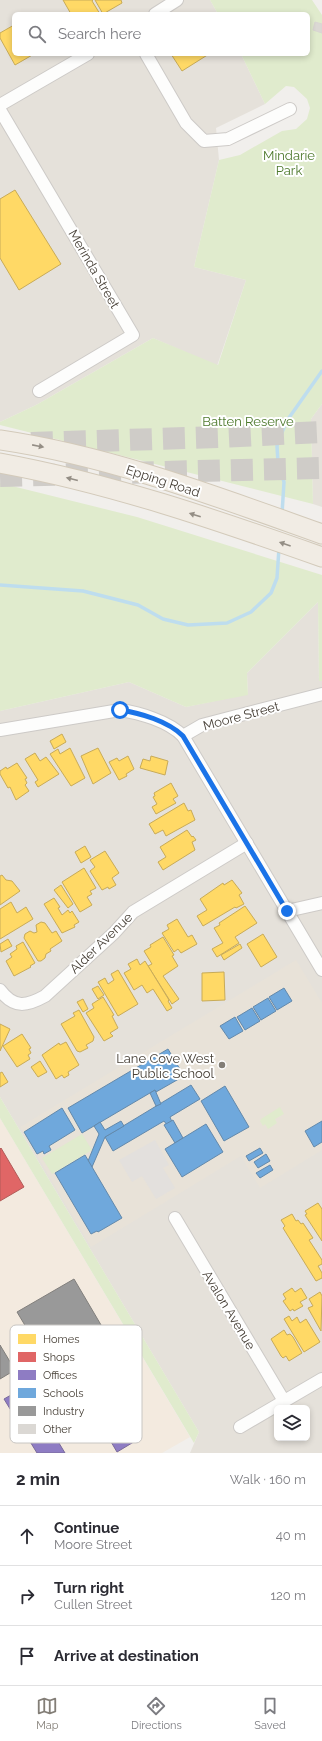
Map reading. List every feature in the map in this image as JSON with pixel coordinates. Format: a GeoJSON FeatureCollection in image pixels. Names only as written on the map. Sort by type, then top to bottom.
{"type":"FeatureCollection","features":[{"type":"Feature","properties":{"kind":"main road","name":"Epping Road"},"geometry":{"type":"LineString","coordinates":[[0,440],[68,453],[130,470],[240,505],[322,534]]}},
{"type":"Feature","properties":{"kind":"main road","name":"Epping Road"},"geometry":{"type":"LineString","coordinates":[[0,463],[110,488],[233,526],[322,557]]}},
{"type":"Feature","properties":{"kind":"street"},"geometry":{"type":"LineString","coordinates":[[158,12],[177,0]]}},
{"type":"Feature","properties":{"kind":"street"},"geometry":{"type":"LineString","coordinates":[[0,105],[85,56]]}},
{"type":"Feature","properties":{"kind":"street"},"geometry":{"type":"LineString","coordinates":[[147,56],[186,124],[204,141],[228,139],[290,109]]}},
{"type":"Feature","properties":{"kind":"street","name":"Merinda Street"},"geometry":{"type":"LineString","coordinates":[[0,110],[133,335],[39,391]]}},
{"type":"Feature","properties":{"kind":"street","name":"Moore Street"},"geometry":{"type":"LineString","coordinates":[[183,736],[202,725],[322,694]]}},
{"type":"Feature","properties":{"kind":"street"},"geometry":{"type":"LineString","coordinates":[[0,730],[120,710],[137,712],[177,729],[183,736],[322,970]]}},
{"type":"Feature","properties":{"kind":"street","name":"Alder Avenue"},"geometry":{"type":"LineString","coordinates":[[0,990],[9,1000],[20,1005],[33,1003],[45,996],[114,934],[133,912],[247,844]]}},
{"type":"Feature","properties":{"kind":"street"},"geometry":{"type":"LineString","coordinates":[[287,911],[322,903]]}},
{"type":"Feature","properties":{"kind":"street","name":"Avalon Avenue"},"geometry":{"type":"LineString","coordinates":[[175,1218],[284,1401]]}},
{"type":"Feature","properties":{"kind":"street"},"geometry":{"type":"LineString","coordinates":[[240,1427],[322,1378]]}},
{"type":"Feature","properties":{"kind":"shaded area"},"geometry":{"type":"Polygon","coordinates":[[[0,0],[210,0],[217,12],[12,12],[12,56],[242,56],[265,104],[216,128],[219,160],[194,267],[246,280],[217,366],[153,338],[36,405],[0,422],[0,0]]]}},
{"type":"Feature","properties":{"kind":"shaded area"},"geometry":{"type":"Polygon","coordinates":[[[322,404],[322,507],[313,504],[311,419],[322,404]]]}},
{"type":"Feature","properties":{"kind":"shaded area"},"geometry":{"type":"Polygon","coordinates":[[[318,602],[319,681],[322,681],[322,1453],[190,1453],[199,1432],[142,1336],[142,1325],[135,1325],[0,1097],[0,711],[129,682],[186,707],[248,694],[247,673],[318,602]]]}},
{"type":"Feature","properties":{"kind":"shaded area","name":"Lane Cove West Public School"},"geometry":{"type":"Polygon","coordinates":[[[296,960],[322,1003],[322,1150],[260,1188],[241,1156],[91,1247],[20,1127],[296,960]]]}},
{"type":"Feature","properties":{"kind":"shaded area"},"geometry":{"type":"Polygon","coordinates":[[[0,1118],[123,1325],[10,1325],[10,1443],[142,1443],[142,1356],[190,1437],[162,1453],[0,1453],[0,1118]]]}},
{"type":"Feature","properties":{"kind":"shaded area"},"geometry":{"type":"Polygon","coordinates":[[[155,1140],[169,1165],[163,1168],[175,1188],[156,1199],[142,1176],[132,1182],[119,1160],[155,1140]]]}},
{"type":"Feature","properties":{"kind":"green space","name":"Batten Reserve"},"geometry":{"type":"Polygon","coordinates":[[[210,0],[312,0],[322,15],[322,404],[311,419],[313,504],[0,425],[0,422],[36,405],[153,338],[218,365],[246,280],[194,267],[219,160],[240,155],[282,131],[296,129],[307,119],[310,108],[307,99],[294,87],[286,86],[265,104],[242,56],[310,56],[310,12],[217,12],[210,0]]]}},
{"type":"Feature","properties":{"kind":"green space"},"geometry":{"type":"Polygon","coordinates":[[[0,483],[137,517],[322,575],[322,681],[319,681],[318,602],[247,673],[248,695],[186,707],[129,682],[0,711],[0,483]]]}},
{"type":"Feature","properties":{"kind":"green space"},"geometry":{"type":"Polygon","coordinates":[[[0,1097],[135,1325],[124,1325],[0,1118],[0,1097]]]}},
{"type":"Feature","properties":{"kind":"green space"},"geometry":{"type":"Polygon","coordinates":[[[280,1107],[284,1114],[275,1119],[277,1123],[268,1129],[265,1124],[263,1126],[260,1121],[261,1119],[280,1107]]]}},
{"type":"Feature","properties":{"kind":"green space"},"geometry":{"type":"Polygon","coordinates":[[[82,1134],[92,1150],[52,1174],[42,1158],[82,1134]]]}},
{"type":"Feature","properties":{"kind":"green space"},"geometry":{"type":"Polygon","coordinates":[[[142,1336],[199,1432],[194,1443],[142,1356],[142,1336]]]}},
{"type":"Feature","properties":{"kind":"building: Homes"},"geometry":{"type":"Polygon","coordinates":[[[63,0],[93,0],[92,1],[99,12],[70,12],[63,0]]]}},
{"type":"Feature","properties":{"kind":"building: Homes"},"geometry":{"type":"Polygon","coordinates":[[[95,0],[121,0],[122,3],[106,12],[102,12],[95,0]]]}},
{"type":"Feature","properties":{"kind":"building: Homes"},"geometry":{"type":"Polygon","coordinates":[[[12,26],[12,56],[31,56],[15,65],[0,38],[0,33],[12,26]]]}},
{"type":"Feature","properties":{"kind":"building: Homes"},"geometry":{"type":"Polygon","coordinates":[[[172,56],[206,56],[182,71],[172,56]]]}},
{"type":"Feature","properties":{"kind":"building: Homes"},"geometry":{"type":"Polygon","coordinates":[[[15,190],[61,264],[19,290],[0,258],[0,199],[15,190]]]}},
{"type":"Feature","properties":{"kind":"building: Homes"},"geometry":{"type":"Polygon","coordinates":[[[62,734],[66,742],[54,749],[50,741],[62,734]]]}},
{"type":"Feature","properties":{"kind":"building: Homes"},"geometry":{"type":"Polygon","coordinates":[[[70,748],[85,778],[71,786],[50,754],[58,749],[60,754],[70,748]]]}},
{"type":"Feature","properties":{"kind":"building: Homes"},"geometry":{"type":"Polygon","coordinates":[[[98,748],[111,773],[93,784],[81,756],[98,748]]]}},
{"type":"Feature","properties":{"kind":"building: Homes"},"geometry":{"type":"Polygon","coordinates":[[[35,753],[40,761],[46,757],[59,774],[38,787],[35,782],[38,780],[25,759],[35,753]]]}},
{"type":"Feature","properties":{"kind":"building: Homes"},"geometry":{"type":"Polygon","coordinates":[[[128,756],[134,769],[126,774],[127,776],[119,780],[109,762],[117,758],[119,761],[128,756]]]}},
{"type":"Feature","properties":{"kind":"building: Homes"},"geometry":{"type":"Polygon","coordinates":[[[151,756],[168,761],[165,775],[140,768],[143,759],[150,761],[151,756]]]}},
{"type":"Feature","properties":{"kind":"building: Homes"},"geometry":{"type":"Polygon","coordinates":[[[17,763],[27,778],[25,779],[27,783],[25,785],[29,791],[16,800],[10,787],[8,788],[0,774],[0,771],[17,763]]]}},
{"type":"Feature","properties":{"kind":"building: Homes"},"geometry":{"type":"Polygon","coordinates":[[[171,783],[178,796],[173,799],[176,803],[156,814],[152,807],[157,804],[153,797],[155,796],[154,793],[171,783]]]}},
{"type":"Feature","properties":{"kind":"building: Homes"},"geometry":{"type":"Polygon","coordinates":[[[184,803],[188,811],[191,810],[195,820],[166,836],[163,830],[155,834],[149,824],[184,803]]]}},
{"type":"Feature","properties":{"kind":"building: Homes"},"geometry":{"type":"Polygon","coordinates":[[[187,830],[196,840],[192,842],[195,850],[163,870],[158,862],[166,857],[160,847],[187,830]]]}},
{"type":"Feature","properties":{"kind":"building: Homes"},"geometry":{"type":"Polygon","coordinates":[[[85,846],[91,857],[81,863],[75,852],[85,846]]]}},
{"type":"Feature","properties":{"kind":"building: Homes"},"geometry":{"type":"Polygon","coordinates":[[[105,851],[119,873],[112,878],[116,885],[109,889],[108,887],[102,890],[90,871],[95,867],[90,860],[105,851]]]}},
{"type":"Feature","properties":{"kind":"building: Homes"},"geometry":{"type":"Polygon","coordinates":[[[84,868],[96,888],[90,891],[92,894],[87,897],[92,905],[80,912],[62,882],[84,868]]]}},
{"type":"Feature","properties":{"kind":"building: Homes"},"geometry":{"type":"Polygon","coordinates":[[[2,875],[6,880],[12,881],[20,891],[0,905],[0,876],[2,875]]]}},
{"type":"Feature","properties":{"kind":"building: Homes"},"geometry":{"type":"Polygon","coordinates":[[[232,880],[242,893],[239,895],[244,904],[236,908],[235,907],[203,926],[197,916],[207,910],[200,899],[223,883],[224,885],[232,880]]]}},
{"type":"Feature","properties":{"kind":"building: Homes"},"geometry":{"type":"Polygon","coordinates":[[[61,885],[73,904],[68,908],[54,890],[61,885]]]}},
{"type":"Feature","properties":{"kind":"building: Homes"},"geometry":{"type":"Polygon","coordinates":[[[54,898],[60,907],[58,908],[62,915],[68,910],[70,913],[72,911],[79,922],[74,925],[75,927],[62,933],[44,904],[54,898]]]}},
{"type":"Feature","properties":{"kind":"building: Homes"},"geometry":{"type":"Polygon","coordinates":[[[11,902],[17,913],[26,907],[33,919],[0,939],[0,909],[11,902]]]}},
{"type":"Feature","properties":{"kind":"building: Homes"},"geometry":{"type":"Polygon","coordinates":[[[245,906],[257,923],[235,937],[239,943],[217,957],[212,949],[223,943],[214,928],[245,906]]]}},
{"type":"Feature","properties":{"kind":"building: Homes"},"geometry":{"type":"Polygon","coordinates":[[[177,919],[188,937],[192,935],[197,944],[181,953],[178,949],[174,952],[162,933],[169,929],[167,925],[177,919]]]}},
{"type":"Feature","properties":{"kind":"building: Homes"},"geometry":{"type":"Polygon","coordinates":[[[41,922],[45,923],[52,933],[56,931],[62,941],[50,949],[51,951],[46,954],[45,958],[38,961],[24,938],[25,934],[30,931],[34,933],[37,932],[36,925],[41,922]]]}},
{"type":"Feature","properties":{"kind":"building: Homes"},"geometry":{"type":"Polygon","coordinates":[[[263,934],[277,957],[261,967],[247,944],[263,934]]]}},
{"type":"Feature","properties":{"kind":"building: Homes"},"geometry":{"type":"Polygon","coordinates":[[[163,937],[174,955],[172,956],[178,966],[163,976],[179,999],[172,1004],[148,966],[152,964],[144,951],[151,947],[150,945],[163,937]]]}},
{"type":"Feature","properties":{"kind":"building: Homes"},"geometry":{"type":"Polygon","coordinates":[[[8,939],[12,946],[1,952],[0,944],[8,939]]]}},
{"type":"Feature","properties":{"kind":"building: Homes"},"geometry":{"type":"Polygon","coordinates":[[[23,942],[35,963],[30,966],[31,967],[14,976],[6,961],[12,957],[10,954],[17,949],[16,946],[23,942]]]}},
{"type":"Feature","properties":{"kind":"building: Homes"},"geometry":{"type":"Polygon","coordinates":[[[240,944],[242,948],[224,960],[221,955],[240,944]]]}},
{"type":"Feature","properties":{"kind":"building: Homes"},"geometry":{"type":"Polygon","coordinates":[[[137,959],[140,965],[145,961],[169,1000],[168,1001],[172,1008],[167,1011],[153,989],[147,993],[142,985],[134,990],[124,973],[131,969],[128,964],[137,959]]]}},
{"type":"Feature","properties":{"kind":"building: Homes"},"geometry":{"type":"Polygon","coordinates":[[[118,970],[138,1004],[118,1016],[98,982],[105,978],[108,984],[114,980],[111,974],[118,970]]]}},
{"type":"Feature","properties":{"kind":"building: Homes"},"geometry":{"type":"Polygon","coordinates":[[[224,972],[225,1000],[202,1001],[202,973],[224,972]]]}},
{"type":"Feature","properties":{"kind":"building: Homes"},"geometry":{"type":"Polygon","coordinates":[[[98,986],[104,995],[98,999],[92,989],[98,986]]]}},
{"type":"Feature","properties":{"kind":"building: Homes"},"geometry":{"type":"Polygon","coordinates":[[[103,997],[114,1015],[112,1016],[118,1028],[110,1033],[113,1036],[104,1041],[86,1013],[94,1008],[92,1004],[103,997]]]}},
{"type":"Feature","properties":{"kind":"building: Homes"},"geometry":{"type":"Polygon","coordinates":[[[83,999],[88,1009],[83,1012],[77,1002],[83,999]]]}},
{"type":"Feature","properties":{"kind":"building: Homes"},"geometry":{"type":"Polygon","coordinates":[[[79,1010],[94,1037],[93,1041],[86,1045],[88,1048],[80,1052],[77,1051],[61,1024],[75,1016],[73,1013],[79,1010]]]}},
{"type":"Feature","properties":{"kind":"building: Homes"},"geometry":{"type":"Polygon","coordinates":[[[0,1024],[10,1029],[0,1051],[0,1024]]]}},
{"type":"Feature","properties":{"kind":"building: Homes"},"geometry":{"type":"Polygon","coordinates":[[[22,1034],[31,1048],[29,1049],[31,1053],[28,1055],[30,1059],[17,1067],[3,1046],[22,1034]]]}},
{"type":"Feature","properties":{"kind":"building: Homes"},"geometry":{"type":"Polygon","coordinates":[[[66,1042],[79,1065],[68,1072],[69,1075],[64,1078],[62,1075],[56,1079],[42,1055],[59,1043],[60,1045],[66,1042]]]}},
{"type":"Feature","properties":{"kind":"building: Homes"},"geometry":{"type":"Polygon","coordinates":[[[40,1061],[47,1072],[38,1077],[31,1067],[40,1061]]]}},
{"type":"Feature","properties":{"kind":"building: Homes"},"geometry":{"type":"Polygon","coordinates":[[[2,1072],[8,1082],[0,1087],[0,1073],[2,1072]]]}},
{"type":"Feature","properties":{"kind":"building: Homes"},"geometry":{"type":"Polygon","coordinates":[[[318,1203],[322,1209],[322,1241],[305,1215],[307,1214],[305,1211],[318,1203]]]}},
{"type":"Feature","properties":{"kind":"building: Homes"},"geometry":{"type":"Polygon","coordinates":[[[292,1214],[296,1221],[298,1220],[301,1224],[303,1223],[313,1238],[309,1240],[322,1260],[322,1264],[318,1266],[322,1273],[322,1278],[316,1281],[283,1228],[285,1226],[281,1220],[292,1214]]]}},
{"type":"Feature","properties":{"kind":"building: Homes"},"geometry":{"type":"Polygon","coordinates":[[[292,1288],[295,1292],[301,1288],[307,1298],[300,1302],[303,1306],[294,1311],[293,1309],[290,1311],[283,1301],[286,1299],[283,1294],[292,1288]]]}},
{"type":"Feature","properties":{"kind":"building: Homes"},"geometry":{"type":"Polygon","coordinates":[[[320,1292],[322,1296],[321,1331],[308,1308],[313,1306],[309,1299],[320,1292]]]}},
{"type":"Feature","properties":{"kind":"building: Homes"},"geometry":{"type":"Polygon","coordinates":[[[289,1316],[292,1321],[297,1317],[300,1323],[306,1319],[320,1342],[304,1352],[284,1319],[289,1316]]]}},
{"type":"Feature","properties":{"kind":"building: Homes"},"geometry":{"type":"Polygon","coordinates":[[[284,1330],[287,1335],[290,1334],[293,1337],[302,1353],[289,1361],[286,1356],[283,1358],[281,1356],[271,1339],[284,1330]]]}},
{"type":"Feature","properties":{"kind":"building: Shops"},"geometry":{"type":"Polygon","coordinates":[[[1,1148],[24,1187],[0,1201],[0,1149],[1,1148]]]}},
{"type":"Feature","properties":{"kind":"building: Offices"},"geometry":{"type":"Polygon","coordinates":[[[10,1396],[10,1409],[4,1399],[10,1396]]]}},
{"type":"Feature","properties":{"kind":"building: Offices"},"geometry":{"type":"Polygon","coordinates":[[[31,1443],[59,1443],[65,1453],[37,1453],[31,1443]]]}},
{"type":"Feature","properties":{"kind":"building: Offices"},"geometry":{"type":"Polygon","coordinates":[[[112,1443],[132,1443],[117,1452],[112,1443]]]}},
{"type":"Feature","properties":{"kind":"building: Schools"},"geometry":{"type":"Polygon","coordinates":[[[284,988],[292,1001],[277,1010],[269,997],[284,988]]]}},
{"type":"Feature","properties":{"kind":"building: Schools"},"geometry":{"type":"Polygon","coordinates":[[[268,998],[276,1011],[261,1020],[253,1007],[268,998]]]}},
{"type":"Feature","properties":{"kind":"building: Schools"},"geometry":{"type":"Polygon","coordinates":[[[252,1008],[260,1021],[245,1030],[237,1017],[252,1008]]]}},
{"type":"Feature","properties":{"kind":"building: Schools"},"geometry":{"type":"Polygon","coordinates":[[[235,1017],[243,1031],[229,1039],[220,1026],[235,1017]]]}},
{"type":"Feature","properties":{"kind":"building: Schools"},"geometry":{"type":"Polygon","coordinates":[[[168,1049],[184,1076],[156,1092],[155,1090],[82,1133],[68,1108],[168,1049]]]}},
{"type":"Feature","properties":{"kind":"building: Schools"},"geometry":{"type":"Polygon","coordinates":[[[191,1085],[200,1099],[170,1117],[172,1122],[167,1125],[164,1121],[113,1151],[105,1137],[191,1085]]]}},
{"type":"Feature","properties":{"kind":"building: Schools"},"geometry":{"type":"Polygon","coordinates":[[[225,1086],[249,1127],[224,1141],[201,1101],[225,1086]]]}},
{"type":"Feature","properties":{"kind":"building: Schools"},"geometry":{"type":"Polygon","coordinates":[[[155,1090],[161,1104],[156,1106],[150,1093],[155,1090]]]}},
{"type":"Feature","properties":{"kind":"building: Schools"},"geometry":{"type":"Polygon","coordinates":[[[62,1108],[75,1130],[49,1146],[51,1150],[44,1154],[43,1151],[37,1154],[24,1132],[62,1108]]]}},
{"type":"Feature","properties":{"kind":"building: Schools"},"geometry":{"type":"Polygon","coordinates":[[[173,1120],[183,1138],[175,1143],[164,1125],[173,1120]]]}},
{"type":"Feature","properties":{"kind":"building: Schools"},"geometry":{"type":"Polygon","coordinates":[[[121,1121],[124,1126],[105,1137],[92,1167],[88,1161],[99,1134],[94,1126],[100,1122],[105,1130],[121,1121]]]}},
{"type":"Feature","properties":{"kind":"building: Schools"},"geometry":{"type":"Polygon","coordinates":[[[322,1121],[322,1142],[314,1147],[305,1131],[322,1121]]]}},
{"type":"Feature","properties":{"kind":"building: Schools"},"geometry":{"type":"Polygon","coordinates":[[[206,1124],[223,1152],[182,1177],[165,1149],[206,1124]]]}},
{"type":"Feature","properties":{"kind":"building: Schools"},"geometry":{"type":"Polygon","coordinates":[[[260,1148],[263,1153],[249,1161],[246,1156],[260,1148]]]}},
{"type":"Feature","properties":{"kind":"building: Schools"},"geometry":{"type":"Polygon","coordinates":[[[266,1154],[270,1161],[258,1168],[254,1162],[266,1154]]]}},
{"type":"Feature","properties":{"kind":"building: Schools"},"geometry":{"type":"Polygon","coordinates":[[[85,1155],[122,1218],[98,1232],[97,1231],[91,1234],[55,1173],[85,1155]]]}},
{"type":"Feature","properties":{"kind":"building: Schools"},"geometry":{"type":"Polygon","coordinates":[[[270,1165],[273,1170],[260,1178],[256,1173],[270,1165]]]}},
{"type":"Feature","properties":{"kind":"building: Industry"},"geometry":{"type":"Polygon","coordinates":[[[74,1279],[101,1325],[25,1325],[17,1312],[74,1279]]]}},
{"type":"Feature","properties":{"kind":"building: Industry"},"geometry":{"type":"Polygon","coordinates":[[[0,1345],[10,1362],[10,1373],[0,1379],[0,1345]]]}},
{"type":"Feature","properties":{"kind":"building: Other"},"geometry":{"type":"Polygon","coordinates":[[[315,22],[322,24],[322,33],[313,30],[315,22]]]}},
{"type":"Feature","properties":{"kind":"waterway"},"geometry":{"type":"LineString","coordinates":[[282,514],[284,482],[278,463],[277,446],[286,422],[322,371]]}},
{"type":"Feature","properties":{"kind":"waterway"},"geometry":{"type":"LineString","coordinates":[[0,585],[83,591],[138,605],[163,619],[188,625],[227,623],[251,612],[271,593],[277,578],[279,548]]}},
{"type":"Feature","properties":{"kind":"tunnel"},"geometry":{"type":"LineString","coordinates":[[31,443],[322,432]]}},
{"type":"Feature","properties":{"kind":"tunnel"},"geometry":{"type":"LineString","coordinates":[[0,476],[322,468]]}},
{"type":"Feature","properties":{"kind":"place","name":"Lane Cove West Public School"},"geometry":{"type":"Point","coordinates":[222,1065]}},
{"type":"Feature","properties":{"kind":"route"},"geometry":{"type":"LineString","coordinates":[[120,710],[137,712],[177,729],[183,736],[287,911]]}},
{"type":"Feature","properties":{"kind":"park label","name":"Mindarie Park"},"geometry":{"type":"Point","coordinates":[289,162]}}]}
